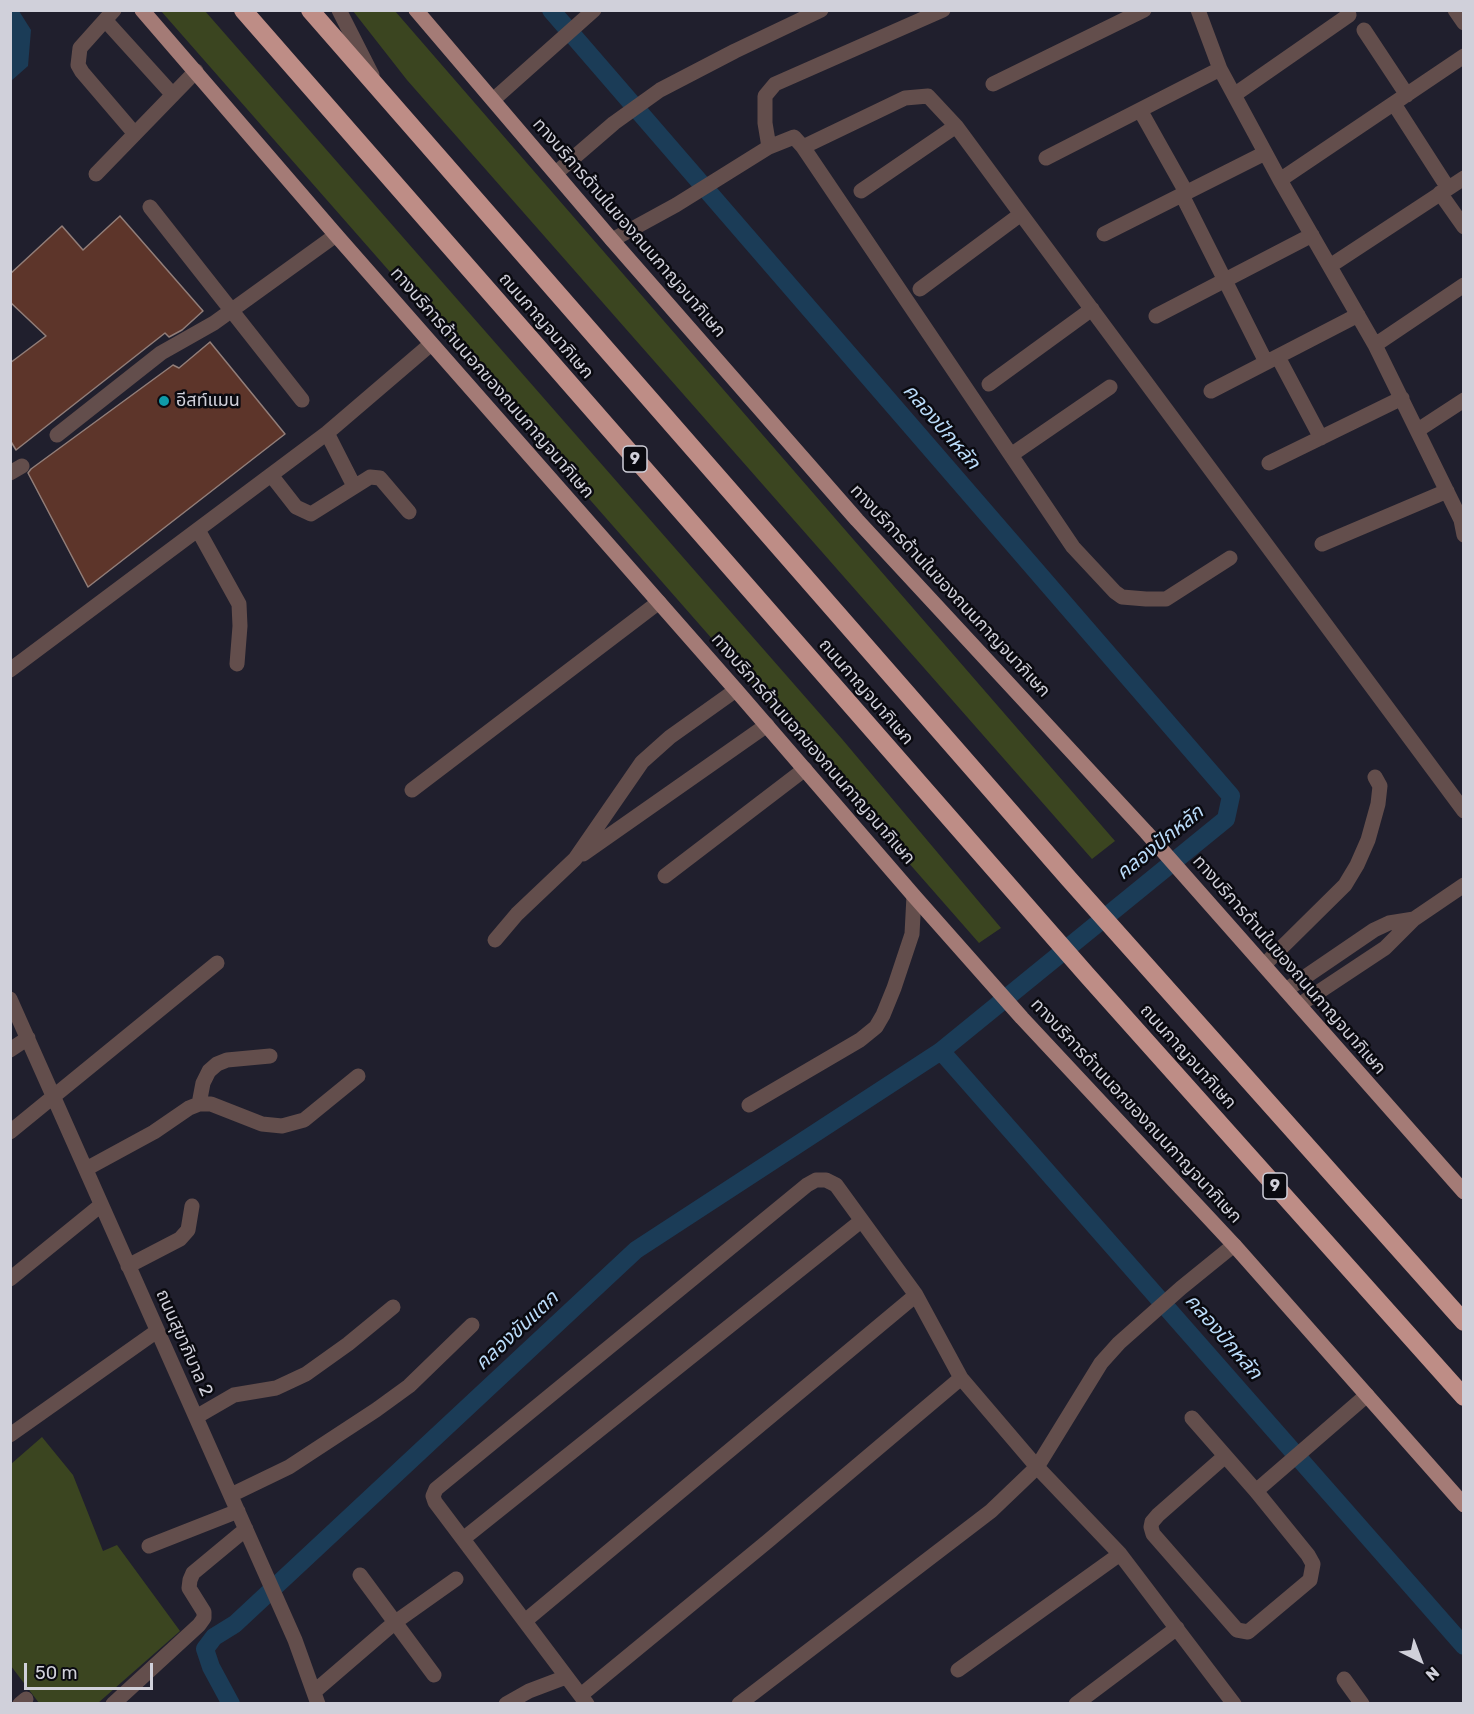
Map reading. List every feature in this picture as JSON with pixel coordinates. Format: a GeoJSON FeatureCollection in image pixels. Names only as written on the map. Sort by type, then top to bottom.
{"type":"FeatureCollection","features":[{"type":"Feature","properties":{"kind":"highway","name":"ถนนกาญจนาภิเษก"},"geometry":{"type":"LineString","coordinates":[[243,10],[1086,974],[1464,1397]]}},
{"type":"Feature","properties":{"kind":"highway","name":"ถนนกาญจนาภิเษก"},"geometry":{"type":"LineString","coordinates":[[310,10],[1069,879],[1464,1322]]}},
{"type":"Feature","properties":{"kind":"main road","name":"ทางบริการด้านนอกของถนนกาญจนาภิเษก"},"geometry":{"type":"LineString","coordinates":[[142,10],[336,236],[736,690],[914,897],[1022,1018],[1234,1245],[1464,1505]]}},
{"type":"Feature","properties":{"kind":"main road","name":"ทางบริการด้านในของถนนกาญจนาภิเษก"},"geometry":{"type":"LineString","coordinates":[[416,10],[612,240],[857,520],[1146,832],[1464,1192]]}},
{"type":"Feature","properties":{"kind":"street"},"geometry":{"type":"LineString","coordinates":[[339,10],[381,93]]}},
{"type":"Feature","properties":{"kind":"street"},"geometry":{"type":"LineString","coordinates":[[769,147],[765,123],[765,96],[775,84],[943,10]]}},
{"type":"Feature","properties":{"kind":"street"},"geometry":{"type":"LineString","coordinates":[[993,84],[1144,10]]}},
{"type":"Feature","properties":{"kind":"street"},"geometry":{"type":"LineString","coordinates":[[1198,10],[1220,69],[1280,180],[1375,345],[1463,525]]}},
{"type":"Feature","properties":{"kind":"street"},"geometry":{"type":"LineString","coordinates":[[1455,10],[1464,23]]}},
{"type":"Feature","properties":{"kind":"street"},"geometry":{"type":"LineString","coordinates":[[493,100],[593,11]]}},
{"type":"Feature","properties":{"kind":"street"},"geometry":{"type":"LineString","coordinates":[[556,173],[614,123],[660,90],[814,12]]}},
{"type":"Feature","properties":{"kind":"street"},"geometry":{"type":"LineString","coordinates":[[1234,95],[1349,15]]}},
{"type":"Feature","properties":{"kind":"street"},"geometry":{"type":"LineString","coordinates":[[135,134],[82,72],[78,64],[80,48],[110,16],[173,95]]}},
{"type":"Feature","properties":{"kind":"street"},"geometry":{"type":"LineString","coordinates":[[1364,30],[1407,95]]}},
{"type":"Feature","properties":{"kind":"street"},"geometry":{"type":"LineString","coordinates":[[1280,180],[1464,56]]}},
{"type":"Feature","properties":{"kind":"street"},"geometry":{"type":"LineString","coordinates":[[1046,158],[1220,69]]}},
{"type":"Feature","properties":{"kind":"street"},"geometry":{"type":"LineString","coordinates":[[96,174],[196,71]]}},
{"type":"Feature","properties":{"kind":"street"},"geometry":{"type":"LineString","coordinates":[[803,147],[905,98],[928,96],[956,126],[1464,811]]}},
{"type":"Feature","properties":{"kind":"street"},"geometry":{"type":"LineString","coordinates":[[1394,104],[1464,227]]}},
{"type":"Feature","properties":{"kind":"street"},"geometry":{"type":"LineString","coordinates":[[1140,110],[1225,280],[1321,438]]}},
{"type":"Feature","properties":{"kind":"street"},"geometry":{"type":"LineString","coordinates":[[861,191],[956,126]]}},
{"type":"Feature","properties":{"kind":"street"},"geometry":{"type":"LineString","coordinates":[[612,240],[676,205],[769,147],[790,137],[794,138],[803,147],[1073,547],[1097,574],[1122,597],[1166,599],[1230,558]]}},
{"type":"Feature","properties":{"kind":"street"},"geometry":{"type":"LineString","coordinates":[[1104,234],[1265,153]]}},
{"type":"Feature","properties":{"kind":"street"},"geometry":{"type":"LineString","coordinates":[[1330,266],[1464,177]]}},
{"type":"Feature","properties":{"kind":"street"},"geometry":{"type":"LineString","coordinates":[[150,207],[302,400]]}},
{"type":"Feature","properties":{"kind":"street"},"geometry":{"type":"LineString","coordinates":[[920,289],[1021,214]]}},
{"type":"Feature","properties":{"kind":"street"},"geometry":{"type":"LineString","coordinates":[[1156,316],[1312,235]]}},
{"type":"Feature","properties":{"kind":"street"},"geometry":{"type":"LineString","coordinates":[[57,435],[160,353],[214,323],[336,236]]}},
{"type":"Feature","properties":{"kind":"street"},"geometry":{"type":"LineString","coordinates":[[1375,345],[1464,285]]}},
{"type":"Feature","properties":{"kind":"street"},"geometry":{"type":"LineString","coordinates":[[989,384],[1092,309]]}},
{"type":"Feature","properties":{"kind":"street"},"geometry":{"type":"LineString","coordinates":[[1211,391],[1358,315]]}},
{"type":"Feature","properties":{"kind":"street"},"geometry":{"type":"LineString","coordinates":[[10,670],[327,433],[431,344]]}},
{"type":"Feature","properties":{"kind":"street"},"geometry":{"type":"LineString","coordinates":[[1011,455],[1110,387]]}},
{"type":"Feature","properties":{"kind":"street"},"geometry":{"type":"LineString","coordinates":[[1269,463],[1402,398]]}},
{"type":"Feature","properties":{"kind":"street"},"geometry":{"type":"LineString","coordinates":[[1418,430],[1464,400]]}},
{"type":"Feature","properties":{"kind":"street"},"geometry":{"type":"LineString","coordinates":[[327,433],[354,486]]}},
{"type":"Feature","properties":{"kind":"street"},"geometry":{"type":"LineString","coordinates":[[271,475],[296,507],[311,514],[370,477],[380,478],[409,512]]}},
{"type":"Feature","properties":{"kind":"street"},"geometry":{"type":"LineString","coordinates":[[1322,544],[1447,491]]}},
{"type":"Feature","properties":{"kind":"street"},"geometry":{"type":"LineString","coordinates":[[198,530],[239,604],[237,664]]}},
{"type":"Feature","properties":{"kind":"street"},"geometry":{"type":"LineString","coordinates":[[412,790],[659,602]]}},
{"type":"Feature","properties":{"kind":"street"},"geometry":{"type":"LineString","coordinates":[[575,860],[642,762],[670,736],[736,690]]}},
{"type":"Feature","properties":{"kind":"street"},"geometry":{"type":"LineString","coordinates":[[495,940],[517,914],[575,860],[766,725]]}},
{"type":"Feature","properties":{"kind":"street"},"geometry":{"type":"LineString","coordinates":[[665,876],[805,769]]}},
{"type":"Feature","properties":{"kind":"street"},"geometry":{"type":"LineString","coordinates":[[1264,965],[1345,885],[1357,865],[1368,840],[1378,804],[1380,786],[1376,777]]}},
{"type":"Feature","properties":{"kind":"street"},"geometry":{"type":"LineString","coordinates":[[1299,1005],[1385,948],[1414,918],[1464,885]]}},
{"type":"Feature","properties":{"kind":"street"},"geometry":{"type":"LineString","coordinates":[[749,1105],[860,1040],[876,1027],[887,1006],[912,934],[914,897]]}},
{"type":"Feature","properties":{"kind":"street"},"geometry":{"type":"LineString","coordinates":[[1286,990],[1374,930],[1389,923],[1414,918]]}},
{"type":"Feature","properties":{"kind":"street"},"geometry":{"type":"LineString","coordinates":[[10,1132],[217,963]]}},
{"type":"Feature","properties":{"kind":"street","name":"ถนนสุขาภิบาล 2"},"geometry":{"type":"LineString","coordinates":[[10,999],[295,1640],[316,1697]]}},
{"type":"Feature","properties":{"kind":"street"},"geometry":{"type":"LineString","coordinates":[[10,1050],[28,1038]]}},
{"type":"Feature","properties":{"kind":"street"},"geometry":{"type":"LineString","coordinates":[[199,1104],[202,1083],[209,1071],[217,1064],[227,1060],[270,1056]]}},
{"type":"Feature","properties":{"kind":"street"},"geometry":{"type":"LineString","coordinates":[[86,1169],[154,1132],[189,1108],[199,1104],[211,1104],[262,1124],[282,1126],[304,1120],[358,1077]]}},
{"type":"Feature","properties":{"kind":"street"},"geometry":{"type":"LineString","coordinates":[[961,1378],[584,1699],[435,1502],[433,1496],[436,1489],[807,1185],[816,1180],[826,1180],[836,1185],[916,1295],[961,1378],[1037,1467],[1120,1554],[1233,1703]]}},
{"type":"Feature","properties":{"kind":"street"},"geometry":{"type":"LineString","coordinates":[[10,1279],[101,1205]]}},
{"type":"Feature","properties":{"kind":"street"},"geometry":{"type":"LineString","coordinates":[[128,1266],[180,1239],[188,1230],[192,1206]]}},
{"type":"Feature","properties":{"kind":"street"},"geometry":{"type":"LineString","coordinates":[[463,1539],[861,1221]]}},
{"type":"Feature","properties":{"kind":"street"},"geometry":{"type":"LineString","coordinates":[[740,1704],[991,1511],[1037,1467],[1101,1363],[1119,1343],[1234,1245]]}},
{"type":"Feature","properties":{"kind":"street"},"geometry":{"type":"LineString","coordinates":[[525,1621],[916,1295]]}},
{"type":"Feature","properties":{"kind":"street"},"geometry":{"type":"LineString","coordinates":[[196,1417],[234,1395],[276,1388],[306,1374],[348,1344],[393,1307]]}},
{"type":"Feature","properties":{"kind":"street"},"geometry":{"type":"LineString","coordinates":[[231,1495],[289,1467],[376,1410],[409,1386],[472,1325]]}},
{"type":"Feature","properties":{"kind":"street"},"geometry":{"type":"LineString","coordinates":[[10,1435],[157,1332]]}},
{"type":"Feature","properties":{"kind":"street"},"geometry":{"type":"LineString","coordinates":[[1256,1491],[1368,1395]]}},
{"type":"Feature","properties":{"kind":"street"},"geometry":{"type":"LineString","coordinates":[[1192,1418],[1256,1491],[1313,1564],[1310,1580],[1253,1629],[1243,1633],[1237,1630],[1153,1534],[1151,1527],[1158,1515],[1224,1457]]}},
{"type":"Feature","properties":{"kind":"street"},"geometry":{"type":"LineString","coordinates":[[149,1546],[238,1511]]}},
{"type":"Feature","properties":{"kind":"street"},"geometry":{"type":"LineString","coordinates":[[114,1704],[199,1625],[204,1618],[204,1612],[189,1588],[189,1581],[193,1573],[246,1529]]}},
{"type":"Feature","properties":{"kind":"street"},"geometry":{"type":"LineString","coordinates":[[958,1670],[1120,1554]]}},
{"type":"Feature","properties":{"kind":"street"},"geometry":{"type":"LineString","coordinates":[[360,1575],[434,1675]]}},
{"type":"Feature","properties":{"kind":"street"},"geometry":{"type":"LineString","coordinates":[[316,1697],[394,1623],[456,1579]]}},
{"type":"Feature","properties":{"kind":"street"},"geometry":{"type":"LineString","coordinates":[[1076,1704],[1177,1628]]}},
{"type":"Feature","properties":{"kind":"street"},"geometry":{"type":"LineString","coordinates":[[506,1704],[529,1691],[566,1677]]}},
{"type":"Feature","properties":{"kind":"street"},"geometry":{"type":"LineString","coordinates":[[1344,1679],[1362,1704]]}},
{"type":"Feature","properties":{"kind":"green space"},"geometry":{"type":"Polygon","coordinates":[[[161,11],[205,11],[842,739],[1001,928],[979,943],[161,11]]]}},
{"type":"Feature","properties":{"kind":"green space"},"geometry":{"type":"Polygon","coordinates":[[[353,11],[395,11],[1115,841],[1092,859],[407,80],[353,11]]]}},
{"type":"Feature","properties":{"kind":"green space"},"geometry":{"type":"Polygon","coordinates":[[[42,1437],[73,1475],[103,1551],[117,1545],[180,1631],[98,1703],[39,1703],[11,1666],[11,1464],[42,1437]]]}},
{"type":"Feature","properties":{"kind":"water"},"geometry":{"type":"Polygon","coordinates":[[[11,10],[19,11],[31,30],[28,66],[11,81],[11,10]]]}},
{"type":"Feature","properties":{"kind":"building"},"geometry":{"type":"Polygon","coordinates":[[[120,216],[203,311],[182,330],[169,337],[165,333],[16,450],[10,440],[10,363],[46,336],[10,302],[10,274],[62,226],[83,250],[120,216]]]}},
{"type":"Feature","properties":{"kind":"building"},"geometry":{"type":"Polygon","coordinates":[[[210,342],[285,434],[88,587],[28,473],[173,365],[179,368],[210,342]]]}},
{"type":"Feature","properties":{"kind":"waterway","name":"คลองปักหลัก"},"geometry":{"type":"LineString","coordinates":[[231,1704],[211,1667],[205,1649],[214,1637],[235,1624],[636,1250],[941,1051],[1226,819],[1231,796],[551,10]]}},
{"type":"Feature","properties":{"kind":"waterway","name":"คลองปักหลัก"},"geometry":{"type":"LineString","coordinates":[[941,1051],[1464,1646]]}},
{"type":"Feature","properties":{"kind":"place","name":"อีสท์แมน"},"geometry":{"type":"Point","coordinates":[164,401]}},
{"type":"Feature","properties":{"kind":"water label","name":"คลองขันแตก"},"geometry":{"type":"Point","coordinates":[517,1331]}}]}
